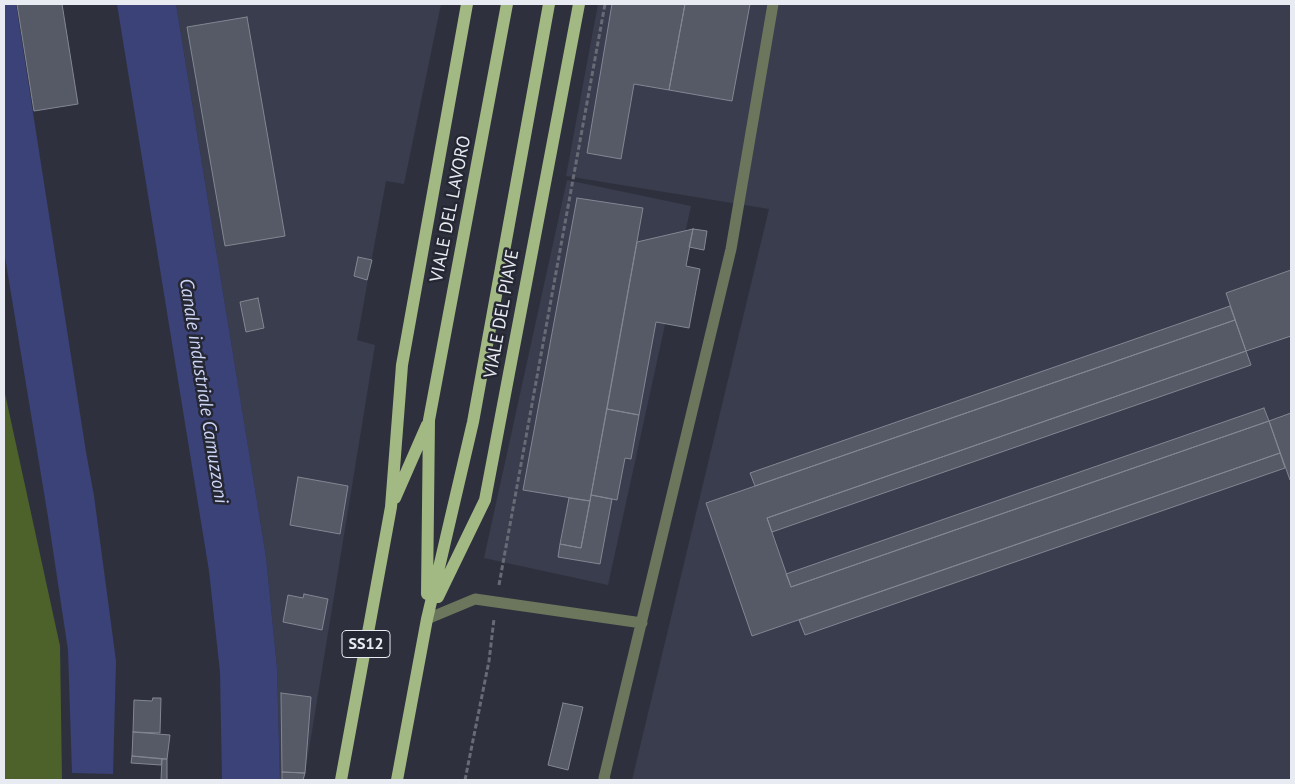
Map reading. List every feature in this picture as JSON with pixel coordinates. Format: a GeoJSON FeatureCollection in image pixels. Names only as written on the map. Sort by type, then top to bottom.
{"type":"FeatureCollection","features":[{"type":"Feature","properties":{"kind":"main road"},"geometry":{"type":"LineString","coordinates":[[391,507],[402,365],[467,4]]}},
{"type":"Feature","properties":{"kind":"main road","name":"VIALE DEL LAVORO"},"geometry":{"type":"LineString","coordinates":[[429,420],[506,4]]}},
{"type":"Feature","properties":{"kind":"main road","name":"VIALE DEL PIAVE"},"geometry":{"type":"LineString","coordinates":[[397,780],[427,619],[473,422],[549,4]]}},
{"type":"Feature","properties":{"kind":"main road","name":"VIALE DEL PIAVE"},"geometry":{"type":"LineString","coordinates":[[427,619],[485,500],[579,4]]}},
{"type":"Feature","properties":{"kind":"main road","name":"SS12"},"geometry":{"type":"LineString","coordinates":[[341,780],[391,507],[429,420]]}},
{"type":"Feature","properties":{"kind":"main road","name":"VIALE DEL PIAVE"},"geometry":{"type":"LineString","coordinates":[[427,619],[429,420]]}},
{"type":"Feature","properties":{"kind":"lane"},"geometry":{"type":"LineString","coordinates":[[604,780],[730,249],[773,4]]}},
{"type":"Feature","properties":{"kind":"lane"},"geometry":{"type":"LineString","coordinates":[[427,619],[475,599],[642,623]]}},
{"type":"Feature","properties":{"kind":"path"},"geometry":{"type":"LineString","coordinates":[[465,780],[489,661],[504,552],[605,4]]}},
{"type":"Feature","properties":{"kind":"shaded area"},"geometry":{"type":"Polygon","coordinates":[[[176,4],[441,4],[404,184],[386,181],[357,340],[375,345],[304,780],[280,780],[277,668],[266,557],[176,4]]]}},
{"type":"Feature","properties":{"kind":"shaded area"},"geometry":{"type":"Polygon","coordinates":[[[598,4],[1291,4],[1291,780],[632,780],[769,209],[566,176],[598,4]]]}},
{"type":"Feature","properties":{"kind":"shaded area"},"geometry":{"type":"Polygon","coordinates":[[[567,180],[691,206],[608,585],[484,558],[567,180]]]}},
{"type":"Feature","properties":{"kind":"green space"},"geometry":{"type":"Polygon","coordinates":[[[4,389],[60,646],[62,780],[4,780],[4,389]]]}},
{"type":"Feature","properties":{"kind":"water"},"geometry":{"type":"Polygon","coordinates":[[[4,4],[16,4],[94,496],[116,661],[113,774],[72,773],[68,650],[4,251],[4,4]]]}},
{"type":"Feature","properties":{"kind":"water","name":"Canale industriale Camuzzoni"},"geometry":{"type":"Polygon","coordinates":[[[117,4],[176,4],[266,557],[277,668],[280,780],[222,780],[220,672],[209,571],[117,4]]]}},
{"type":"Feature","properties":{"kind":"building"},"geometry":{"type":"Polygon","coordinates":[[[17,4],[62,4],[78,104],[34,111],[17,4]]]}},
{"type":"Feature","properties":{"kind":"building"},"geometry":{"type":"Polygon","coordinates":[[[612,4],[685,4],[669,90],[634,84],[621,159],[587,153],[612,4]]]}},
{"type":"Feature","properties":{"kind":"building"},"geometry":{"type":"Polygon","coordinates":[[[685,4],[750,4],[732,101],[669,90],[685,4]]]}},
{"type":"Feature","properties":{"kind":"building"},"geometry":{"type":"Polygon","coordinates":[[[247,17],[285,236],[225,246],[187,27],[247,17]]]}},
{"type":"Feature","properties":{"kind":"building"},"geometry":{"type":"Polygon","coordinates":[[[577,198],[643,208],[590,501],[523,490],[577,198]]]}},
{"type":"Feature","properties":{"kind":"building"},"geometry":{"type":"Polygon","coordinates":[[[693,229],[707,231],[704,250],[689,247],[693,229]]]}},
{"type":"Feature","properties":{"kind":"building"},"geometry":{"type":"Polygon","coordinates":[[[693,229],[686,266],[700,269],[689,328],[656,322],[639,415],[607,409],[637,242],[693,229]]]}},
{"type":"Feature","properties":{"kind":"building"},"geometry":{"type":"Polygon","coordinates":[[[358,257],[372,260],[367,280],[354,276],[358,257]]]}},
{"type":"Feature","properties":{"kind":"building"},"geometry":{"type":"Polygon","coordinates":[[[1291,270],[1291,336],[1246,351],[1226,293],[1291,270]]]}},
{"type":"Feature","properties":{"kind":"building"},"geometry":{"type":"Polygon","coordinates":[[[258,298],[264,328],[246,332],[240,302],[258,298]]]}},
{"type":"Feature","properties":{"kind":"building"},"geometry":{"type":"Polygon","coordinates":[[[1230,306],[1235,320],[755,486],[750,473],[1230,306]]]}},
{"type":"Feature","properties":{"kind":"building"},"geometry":{"type":"Polygon","coordinates":[[[1235,320],[1246,351],[767,518],[791,587],[1269,421],[1280,453],[752,636],[706,503],[1235,320]]]}},
{"type":"Feature","properties":{"kind":"building"},"geometry":{"type":"Polygon","coordinates":[[[1246,351],[1251,365],[772,532],[767,518],[1246,351]]]}},
{"type":"Feature","properties":{"kind":"building"},"geometry":{"type":"Polygon","coordinates":[[[1264,408],[1269,421],[791,587],[786,574],[1264,408]]]}},
{"type":"Feature","properties":{"kind":"building"},"geometry":{"type":"Polygon","coordinates":[[[607,409],[639,415],[631,459],[625,458],[617,500],[591,495],[607,409]]]}},
{"type":"Feature","properties":{"kind":"building"},"geometry":{"type":"Polygon","coordinates":[[[1291,413],[1291,480],[1290,480],[1269,421],[1291,413]]]}},
{"type":"Feature","properties":{"kind":"building"},"geometry":{"type":"Polygon","coordinates":[[[1280,453],[1285,468],[805,635],[799,620],[1280,453]]]}},
{"type":"Feature","properties":{"kind":"building"},"geometry":{"type":"Polygon","coordinates":[[[298,477],[348,486],[340,534],[290,525],[298,477]]]}},
{"type":"Feature","properties":{"kind":"building"},"geometry":{"type":"Polygon","coordinates":[[[591,495],[612,499],[600,564],[558,557],[560,544],[581,548],[591,495]]]}},
{"type":"Feature","properties":{"kind":"building"},"geometry":{"type":"Polygon","coordinates":[[[569,498],[590,501],[581,548],[560,544],[569,498]]]}},
{"type":"Feature","properties":{"kind":"building"},"geometry":{"type":"Polygon","coordinates":[[[304,594],[328,599],[322,630],[283,622],[288,595],[303,598],[304,594]]]}},
{"type":"Feature","properties":{"kind":"building"},"geometry":{"type":"Polygon","coordinates":[[[281,693],[311,697],[305,773],[282,772],[281,693]]]}},
{"type":"Feature","properties":{"kind":"building"},"geometry":{"type":"Polygon","coordinates":[[[153,698],[161,698],[160,733],[133,732],[134,700],[152,701],[153,698]]]}},
{"type":"Feature","properties":{"kind":"building"},"geometry":{"type":"Polygon","coordinates":[[[563,703],[583,707],[568,770],[548,765],[563,703]]]}},
{"type":"Feature","properties":{"kind":"building"},"geometry":{"type":"Polygon","coordinates":[[[133,732],[170,735],[167,759],[132,756],[133,732]]]}},
{"type":"Feature","properties":{"kind":"building"},"geometry":{"type":"Polygon","coordinates":[[[132,756],[162,759],[161,765],[131,763],[132,756]]]}},
{"type":"Feature","properties":{"kind":"building"},"geometry":{"type":"Polygon","coordinates":[[[162,759],[167,759],[167,780],[161,780],[162,759]]]}},
{"type":"Feature","properties":{"kind":"building"},"geometry":{"type":"Polygon","coordinates":[[[282,772],[305,773],[303,780],[282,780],[282,772]]]}}]}
